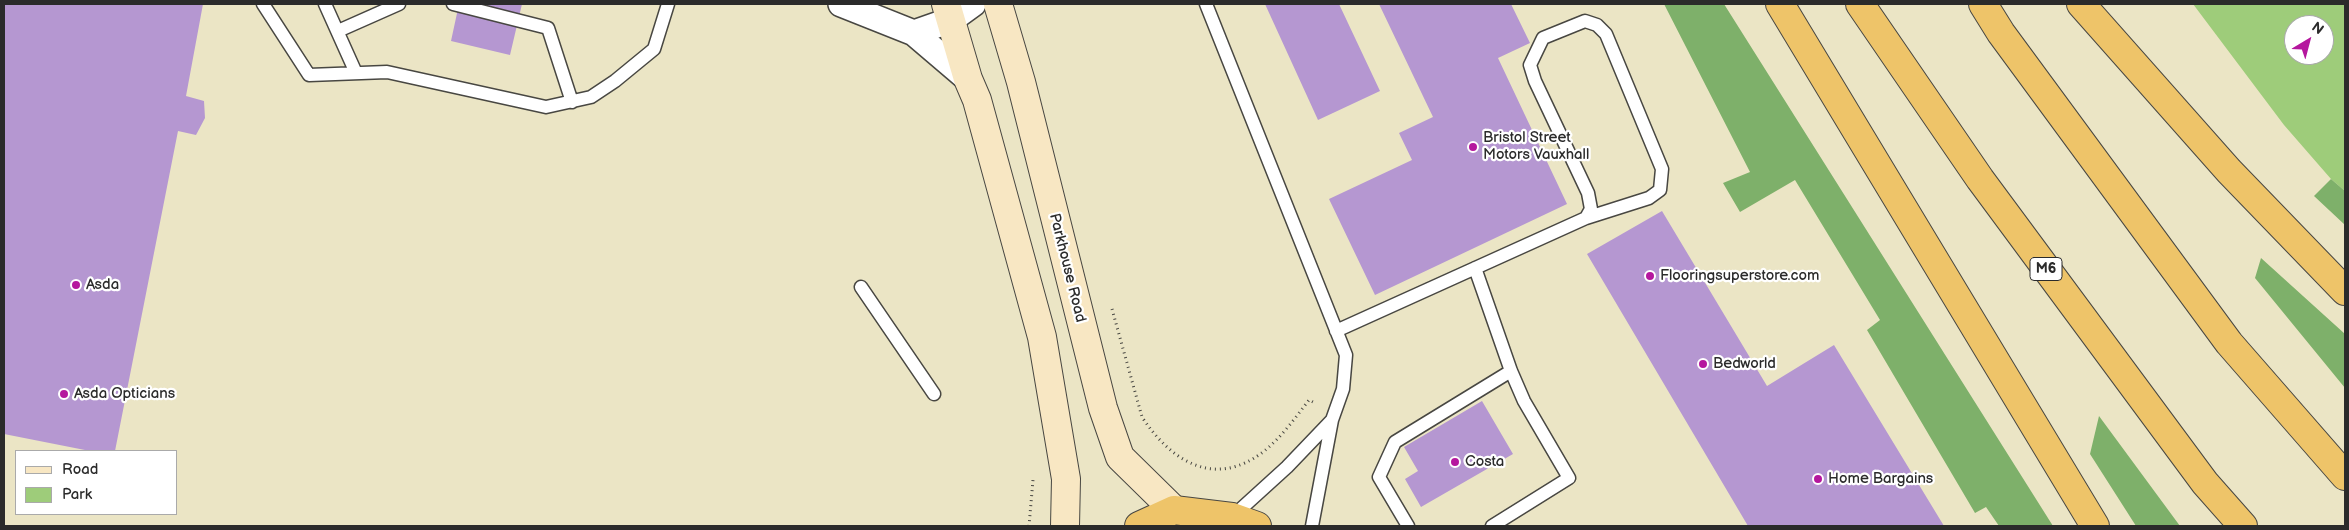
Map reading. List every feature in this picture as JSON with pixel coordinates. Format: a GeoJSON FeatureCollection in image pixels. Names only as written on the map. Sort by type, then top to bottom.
{"type":"FeatureCollection","features":[{"type":"Feature","properties":{"kind":"highway"},"geometry":{"type":"LineString","coordinates":[[1780,4],[2095,526]]}},
{"type":"Feature","properties":{"kind":"highway","name":"M6"},"geometry":{"type":"LineString","coordinates":[[1860,4],[1980,179],[2204,483],[2243,526]]}},
{"type":"Feature","properties":{"kind":"highway"},"geometry":{"type":"LineString","coordinates":[[1983,4],[2001,33],[2229,343],[2345,476]]}},
{"type":"Feature","properties":{"kind":"highway"},"geometry":{"type":"LineString","coordinates":[[2081,4],[2230,171],[2345,291]]}},
{"type":"Feature","properties":{"kind":"highway"},"geometry":{"type":"LineString","coordinates":[[1139,526],[1174,510],[1245,521]]}},
{"type":"Feature","properties":{"kind":"street"},"geometry":{"type":"LineString","coordinates":[[841,4],[914,33],[968,79]]}},
{"type":"Feature","properties":{"kind":"street"},"geometry":{"type":"LineString","coordinates":[[914,33],[949,12],[973,4]]}},
{"type":"Feature","properties":{"kind":"street","name":"Parkhouse Road"},"geometry":{"type":"LineString","coordinates":[[998,4],[1020,82],[1106,416],[1120,457],[1174,510]]}},
{"type":"Feature","properties":{"kind":"street"},"geometry":{"type":"LineString","coordinates":[[949,12],[968,79],[977,100],[1042,337],[1066,478],[1065,526]]}},
{"type":"Feature","properties":{"kind":"lane"},"geometry":{"type":"LineString","coordinates":[[263,4],[309,75],[387,72],[546,107],[591,97],[615,81],[654,49],[668,4]]}},
{"type":"Feature","properties":{"kind":"lane"},"geometry":{"type":"LineString","coordinates":[[325,4],[356,73]]}},
{"type":"Feature","properties":{"kind":"lane"},"geometry":{"type":"LineString","coordinates":[[338,31],[399,4]]}},
{"type":"Feature","properties":{"kind":"lane"},"geometry":{"type":"LineString","coordinates":[[453,4],[548,28],[572,102]]}},
{"type":"Feature","properties":{"kind":"lane"},"geometry":{"type":"LineString","coordinates":[[1206,4],[1346,355],[1343,389],[1334,416],[1312,526]]}},
{"type":"Feature","properties":{"kind":"lane"},"geometry":{"type":"LineString","coordinates":[[1336,331],[1586,218],[1649,198],[1660,190],[1662,168],[1606,34],[1597,25],[1585,21],[1543,38],[1530,65],[1535,82],[1588,193],[1591,210],[1586,218]]}},
{"type":"Feature","properties":{"kind":"lane"},"geometry":{"type":"LineString","coordinates":[[1475,268],[1511,371],[1524,401],[1569,478],[1492,526]]}},
{"type":"Feature","properties":{"kind":"lane"},"geometry":{"type":"LineString","coordinates":[[861,287],[934,394]]}},
{"type":"Feature","properties":{"kind":"lane"},"geometry":{"type":"LineString","coordinates":[[1408,526],[1379,477],[1395,442],[1511,371]]}},
{"type":"Feature","properties":{"kind":"lane"},"geometry":{"type":"LineString","coordinates":[[1245,521],[1288,467],[1334,416]]}},
{"type":"Feature","properties":{"kind":"path"},"geometry":{"type":"LineString","coordinates":[[1111,303],[1142,417],[1152,432],[1179,458],[1211,470],[1228,469],[1263,452],[1309,400],[1334,416]]}},
{"type":"Feature","properties":{"kind":"path"},"geometry":{"type":"LineString","coordinates":[[1029,526],[1033,480],[1031,471]]}},
{"type":"Feature","properties":{"kind":"green space"},"geometry":{"type":"Polygon","coordinates":[[[1664,4],[1724,4],[2053,526],[1999,526],[1986,507],[1975,513],[1867,330],[1880,320],[1795,180],[1740,212],[1723,183],[1750,172],[1664,4]]]}},
{"type":"Feature","properties":{"kind":"green space"},"geometry":{"type":"Polygon","coordinates":[[[2193,4],[2345,4],[2345,191],[2331,179],[2284,125],[2193,4]]]}},
{"type":"Feature","properties":{"kind":"green space"},"geometry":{"type":"Polygon","coordinates":[[[2331,179],[2345,191],[2345,225],[2314,196],[2331,179]]]}},
{"type":"Feature","properties":{"kind":"green space"},"geometry":{"type":"Polygon","coordinates":[[[2261,258],[2345,334],[2345,388],[2255,278],[2261,258]]]}},
{"type":"Feature","properties":{"kind":"green space"},"geometry":{"type":"Polygon","coordinates":[[[2099,416],[2180,526],[2136,526],[2090,454],[2099,416]]]}},
{"type":"Feature","properties":{"kind":"building","name":"Asda"},"geometry":{"type":"Polygon","coordinates":[[[4,4],[203,4],[186,96],[204,101],[205,118],[196,135],[178,131],[115,450],[85,450],[4,434],[4,4]]]}},
{"type":"Feature","properties":{"kind":"building"},"geometry":{"type":"Polygon","coordinates":[[[459,4],[522,4],[510,55],[451,41],[459,4]]]}},
{"type":"Feature","properties":{"kind":"building"},"geometry":{"type":"Polygon","coordinates":[[[1265,4],[1339,4],[1380,91],[1318,120],[1265,4]]]}},
{"type":"Feature","properties":{"kind":"building","name":"Bristol Street Motors Vauxhall"},"geometry":{"type":"Polygon","coordinates":[[[1379,4],[1511,4],[1530,43],[1498,58],[1567,204],[1375,295],[1329,199],[1412,160],[1399,133],[1433,117],[1379,4]]]}},
{"type":"Feature","properties":{"kind":"building","name":"Home Bargains"},"geometry":{"type":"Polygon","coordinates":[[[1662,211],[1767,386],[1834,345],[1944,526],[1748,526],[1587,254],[1662,211]]]}},
{"type":"Feature","properties":{"kind":"building","name":"Costa"},"geometry":{"type":"Polygon","coordinates":[[[1482,401],[1513,454],[1421,507],[1405,479],[1418,471],[1404,447],[1482,401]]]}},
{"type":"Feature","properties":{"kind":"place","name":"Bristol Street Motors Vauxhall"},"geometry":{"type":"Point","coordinates":[1473,147]}},
{"type":"Feature","properties":{"kind":"place","name":"Flooringsuperstore.com"},"geometry":{"type":"Point","coordinates":[1650,276]}},
{"type":"Feature","properties":{"kind":"place","name":"Asda"},"geometry":{"type":"Point","coordinates":[76,285]}},
{"type":"Feature","properties":{"kind":"place","name":"Bedworld"},"geometry":{"type":"Point","coordinates":[1703,364]}},
{"type":"Feature","properties":{"kind":"place","name":"Asda Opticians"},"geometry":{"type":"Point","coordinates":[64,394]}},
{"type":"Feature","properties":{"kind":"place","name":"Costa"},"geometry":{"type":"Point","coordinates":[1455,462]}},
{"type":"Feature","properties":{"kind":"place","name":"Home Bargains"},"geometry":{"type":"Point","coordinates":[1818,479]}}]}
